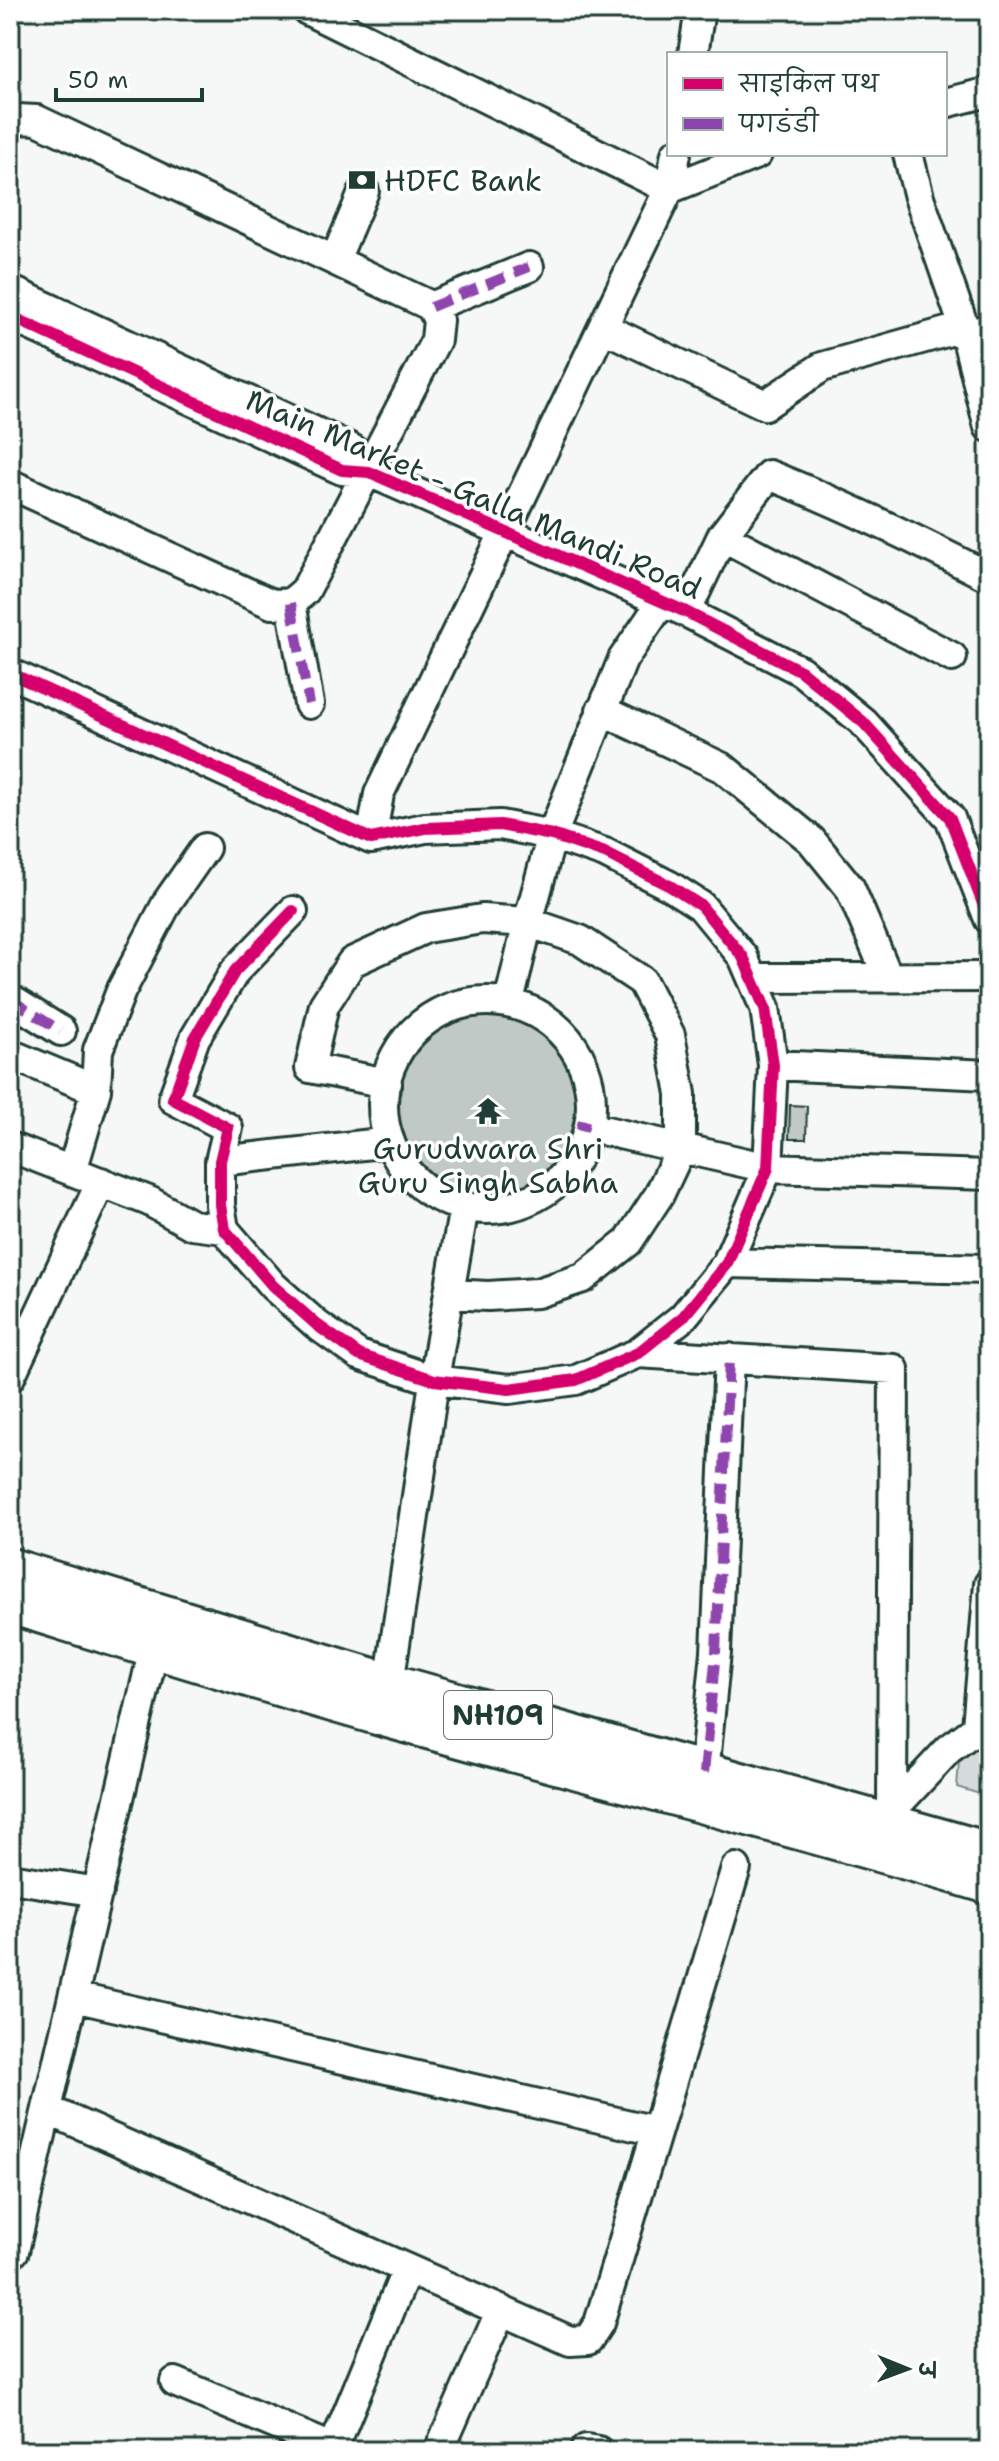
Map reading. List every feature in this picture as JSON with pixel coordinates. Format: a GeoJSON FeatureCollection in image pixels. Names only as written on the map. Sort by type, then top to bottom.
{"type":"FeatureCollection","features":[{"type":"Feature","properties":{"kind":"highway","name":"NH109"},"geometry":{"type":"LineString","coordinates":[[10,1569],[234,1655],[385,1700],[989,1853]]}},
{"type":"Feature","properties":{"kind":"highway","name":"NH109"},"geometry":{"type":"LineString","coordinates":[[10,1603],[154,1648],[234,1655]]}},
{"type":"Feature","properties":{"kind":"highway","name":"NH109"},"geometry":{"type":"LineString","coordinates":[[385,1700],[704,1773],[887,1829],[989,1883]]}},
{"type":"Feature","properties":{"kind":"street"},"geometry":{"type":"LineString","coordinates":[[693,52],[700,10]]}},
{"type":"Feature","properties":{"kind":"street"},"geometry":{"type":"LineString","coordinates":[[319,12],[669,189],[752,156]]}},
{"type":"Feature","properties":{"kind":"street"},"geometry":{"type":"LineString","coordinates":[[947,102],[989,92]]}},
{"type":"Feature","properties":{"kind":"street"},"geometry":{"type":"LineString","coordinates":[[12,115],[37,120],[335,260],[431,307],[438,320],[436,340],[369,472],[305,591],[291,603],[272,604],[12,490]]}},
{"type":"Feature","properties":{"kind":"street"},"geometry":{"type":"LineString","coordinates":[[371,839],[379,794],[669,189],[676,156]]}},
{"type":"Feature","properties":{"kind":"street"},"geometry":{"type":"LineString","coordinates":[[909,156],[919,197],[973,330],[989,427]]}},
{"type":"Feature","properties":{"kind":"street"},"geometry":{"type":"LineString","coordinates":[[335,260],[364,191]]}},
{"type":"Feature","properties":{"kind":"street"},"geometry":{"type":"LineString","coordinates":[[431,307],[529,267]]}},
{"type":"Feature","properties":{"kind":"street","name":"Main Market - Galla Mandi Road"},"geometry":{"type":"LineString","coordinates":[[10,290],[352,449],[369,472]]}},
{"type":"Feature","properties":{"kind":"street","name":"Main Market - Galla Mandi Road"},"geometry":{"type":"LineString","coordinates":[[10,316],[342,470],[369,472],[674,607],[801,671],[863,722],[950,818],[983,887],[989,919]]}},
{"type":"Feature","properties":{"kind":"street"},"geometry":{"type":"LineString","coordinates":[[604,328],[765,405],[822,367],[973,330]]}},
{"type":"Feature","properties":{"kind":"street"},"geometry":{"type":"LineString","coordinates":[[509,1002],[552,835],[623,659],[674,607],[722,536],[769,475],[914,538],[989,577]]}},
{"type":"Feature","properties":{"kind":"street"},"geometry":{"type":"LineString","coordinates":[[722,536],[952,657]]}},
{"type":"Feature","properties":{"kind":"street"},"geometry":{"type":"LineString","coordinates":[[291,603],[309,704]]}},
{"type":"Feature","properties":{"kind":"street"},"geometry":{"type":"LineString","coordinates":[[10,673],[371,839],[425,828],[500,825],[552,835],[605,853],[670,886],[701,906],[743,957],[765,1008],[773,1065],[768,1168],[727,1263],[683,1317],[638,1353],[576,1380],[509,1389],[434,1380],[359,1355],[317,1325],[273,1286],[224,1229],[220,1205],[220,1161],[228,1128],[173,1099],[195,1038],[235,971],[293,911]]}},
{"type":"Feature","properties":{"kind":"street"},"geometry":{"type":"LineString","coordinates":[[601,710],[723,768],[811,840],[850,888],[888,977]]}},
{"type":"Feature","properties":{"kind":"street"},"geometry":{"type":"LineString","coordinates":[[72,1171],[96,1090],[98,1050],[121,991],[168,901],[205,848]]}},
{"type":"Feature","properties":{"kind":"street"},"geometry":{"type":"LineString","coordinates":[[387,1083],[310,1068],[324,1005],[352,962],[426,928],[482,919],[528,922],[580,940],[642,981],[670,1035],[681,1094],[681,1148],[659,1195],[628,1242],[583,1278],[537,1293],[488,1296],[449,1294]]}},
{"type":"Feature","properties":{"kind":"street"},"geometry":{"type":"LineString","coordinates":[[752,978],[989,977]]}},
{"type":"Feature","properties":{"kind":"street"},"geometry":{"type":"LineString","coordinates":[[10,999],[61,1031]]}},
{"type":"Feature","properties":{"kind":"street"},"geometry":{"type":"LineString","coordinates":[[473,1001],[509,1002],[539,1014],[565,1035],[571,1044],[582,1062],[591,1094],[589,1127],[577,1158],[556,1183],[529,1201],[497,1209],[464,1207],[431,1193],[405,1168],[388,1136],[383,1100],[387,1083],[391,1065],[410,1034],[439,1012],[473,1001]]}},
{"type":"Feature","properties":{"kind":"street"},"geometry":{"type":"LineString","coordinates":[[10,1054],[96,1090]]}},
{"type":"Feature","properties":{"kind":"street"},"geometry":{"type":"LineString","coordinates":[[773,1065],[989,1075]]}},
{"type":"Feature","properties":{"kind":"street"},"geometry":{"type":"LineString","coordinates":[[589,1127],[768,1168],[989,1175]]}},
{"type":"Feature","properties":{"kind":"street"},"geometry":{"type":"LineString","coordinates":[[220,1161],[390,1142]]}},
{"type":"Feature","properties":{"kind":"street"},"geometry":{"type":"LineString","coordinates":[[10,1147],[149,1201],[192,1225],[224,1229]]}},
{"type":"Feature","properties":{"kind":"street"},"geometry":{"type":"LineString","coordinates":[[10,1377],[101,1182]]}},
{"type":"Feature","properties":{"kind":"street"},"geometry":{"type":"LineString","coordinates":[[385,1700],[464,1207]]}},
{"type":"Feature","properties":{"kind":"street"},"geometry":{"type":"LineString","coordinates":[[727,1263],[989,1269]]}},
{"type":"Feature","properties":{"kind":"street"},"geometry":{"type":"LineString","coordinates":[[638,1353],[894,1369],[887,1829]]}},
{"type":"Feature","properties":{"kind":"street"},"geometry":{"type":"LineString","coordinates":[[704,1773],[716,1652],[729,1358]]}},
{"type":"Feature","properties":{"kind":"street"},"geometry":{"type":"LineString","coordinates":[[887,1829],[949,1749],[983,1723],[989,1584]]}},
{"type":"Feature","properties":{"kind":"street"},"geometry":{"type":"LineString","coordinates":[[10,2252],[14,2251],[48,2110],[154,1648]]}},
{"type":"Feature","properties":{"kind":"street"},"geometry":{"type":"LineString","coordinates":[[48,2110],[570,2341],[588,2340],[599,2323],[736,1868]]}},
{"type":"Feature","properties":{"kind":"street"},"geometry":{"type":"LineString","coordinates":[[10,1878],[98,1892]]}},
{"type":"Feature","properties":{"kind":"street"},"geometry":{"type":"LineString","coordinates":[[74,1997],[656,2131]]}},
{"type":"Feature","properties":{"kind":"street"},"geometry":{"type":"LineString","coordinates":[[175,2382],[336,2450],[407,2269]]}},
{"type":"Feature","properties":{"kind":"street"},"geometry":{"type":"LineString","coordinates":[[439,2451],[501,2310]]}},
{"type":"Feature","properties":{"kind":"shaded area"},"geometry":{"type":"Polygon","coordinates":[[[989,1738],[989,1797],[957,1787],[959,1762],[989,1738]]]}},
{"type":"Feature","properties":{"kind":"building","name":"Gurudwara Shri Guru Singh Sabha"},"geometry":{"type":"Polygon","coordinates":[[[494,1013],[506,1019],[523,1020],[548,1035],[568,1059],[579,1089],[579,1114],[573,1122],[574,1135],[569,1150],[550,1174],[523,1191],[493,1198],[477,1196],[468,1190],[457,1192],[434,1181],[412,1158],[404,1133],[399,1128],[396,1102],[403,1087],[402,1073],[416,1048],[438,1028],[465,1016],[494,1013]]]}},
{"type":"Feature","properties":{"kind":"building"},"geometry":{"type":"Polygon","coordinates":[[[790,1105],[807,1106],[806,1139],[789,1139],[790,1105]]]}},
{"type":"Feature","properties":{"kind":"marked path"},"geometry":{"type":"LineString","coordinates":[[10,100],[17,119]]}},
{"type":"Feature","properties":{"kind":"marked path"},"geometry":{"type":"LineString","coordinates":[[431,307],[529,267]]}},
{"type":"Feature","properties":{"kind":"marked path"},"geometry":{"type":"LineString","coordinates":[[291,603],[309,704]]}},
{"type":"Feature","properties":{"kind":"marked path"},"geometry":{"type":"LineString","coordinates":[[10,999],[61,1031]]}},
{"type":"Feature","properties":{"kind":"marked path"},"geometry":{"type":"LineString","coordinates":[[577,1124],[589,1127]]}},
{"type":"Feature","properties":{"kind":"marked path"},"geometry":{"type":"LineString","coordinates":[[704,1773],[716,1652],[729,1358]]}},
{"type":"Feature","properties":{"kind":"marked path"},"geometry":{"type":"LineString","coordinates":[[586,2449],[598,2451]]}},
{"type":"Feature","properties":{"kind":"cycle path"},"geometry":{"type":"LineString","coordinates":[[10,316],[342,470],[369,472],[686,612],[801,671],[863,722],[950,818],[989,919]]}},
{"type":"Feature","properties":{"kind":"cycle path"},"geometry":{"type":"LineString","coordinates":[[10,673],[371,839],[425,828],[500,825],[552,835],[605,853],[670,886],[701,906],[743,957],[765,1008],[773,1065],[768,1168],[727,1263],[683,1317],[638,1353],[576,1380],[509,1389],[434,1380],[359,1355],[317,1325],[273,1286],[224,1229],[220,1205],[220,1161],[228,1128],[173,1099],[195,1038],[235,971],[293,911]]}},
{"type":"Feature","properties":{"kind":"place","name":"HDFC Bank"},"geometry":{"type":"Point","coordinates":[362,180]}},
{"type":"Feature","properties":{"kind":"place","name":"Gurudwara Shri Guru Singh Sabha"},"geometry":{"type":"Point","coordinates":[488,1111]}}]}
